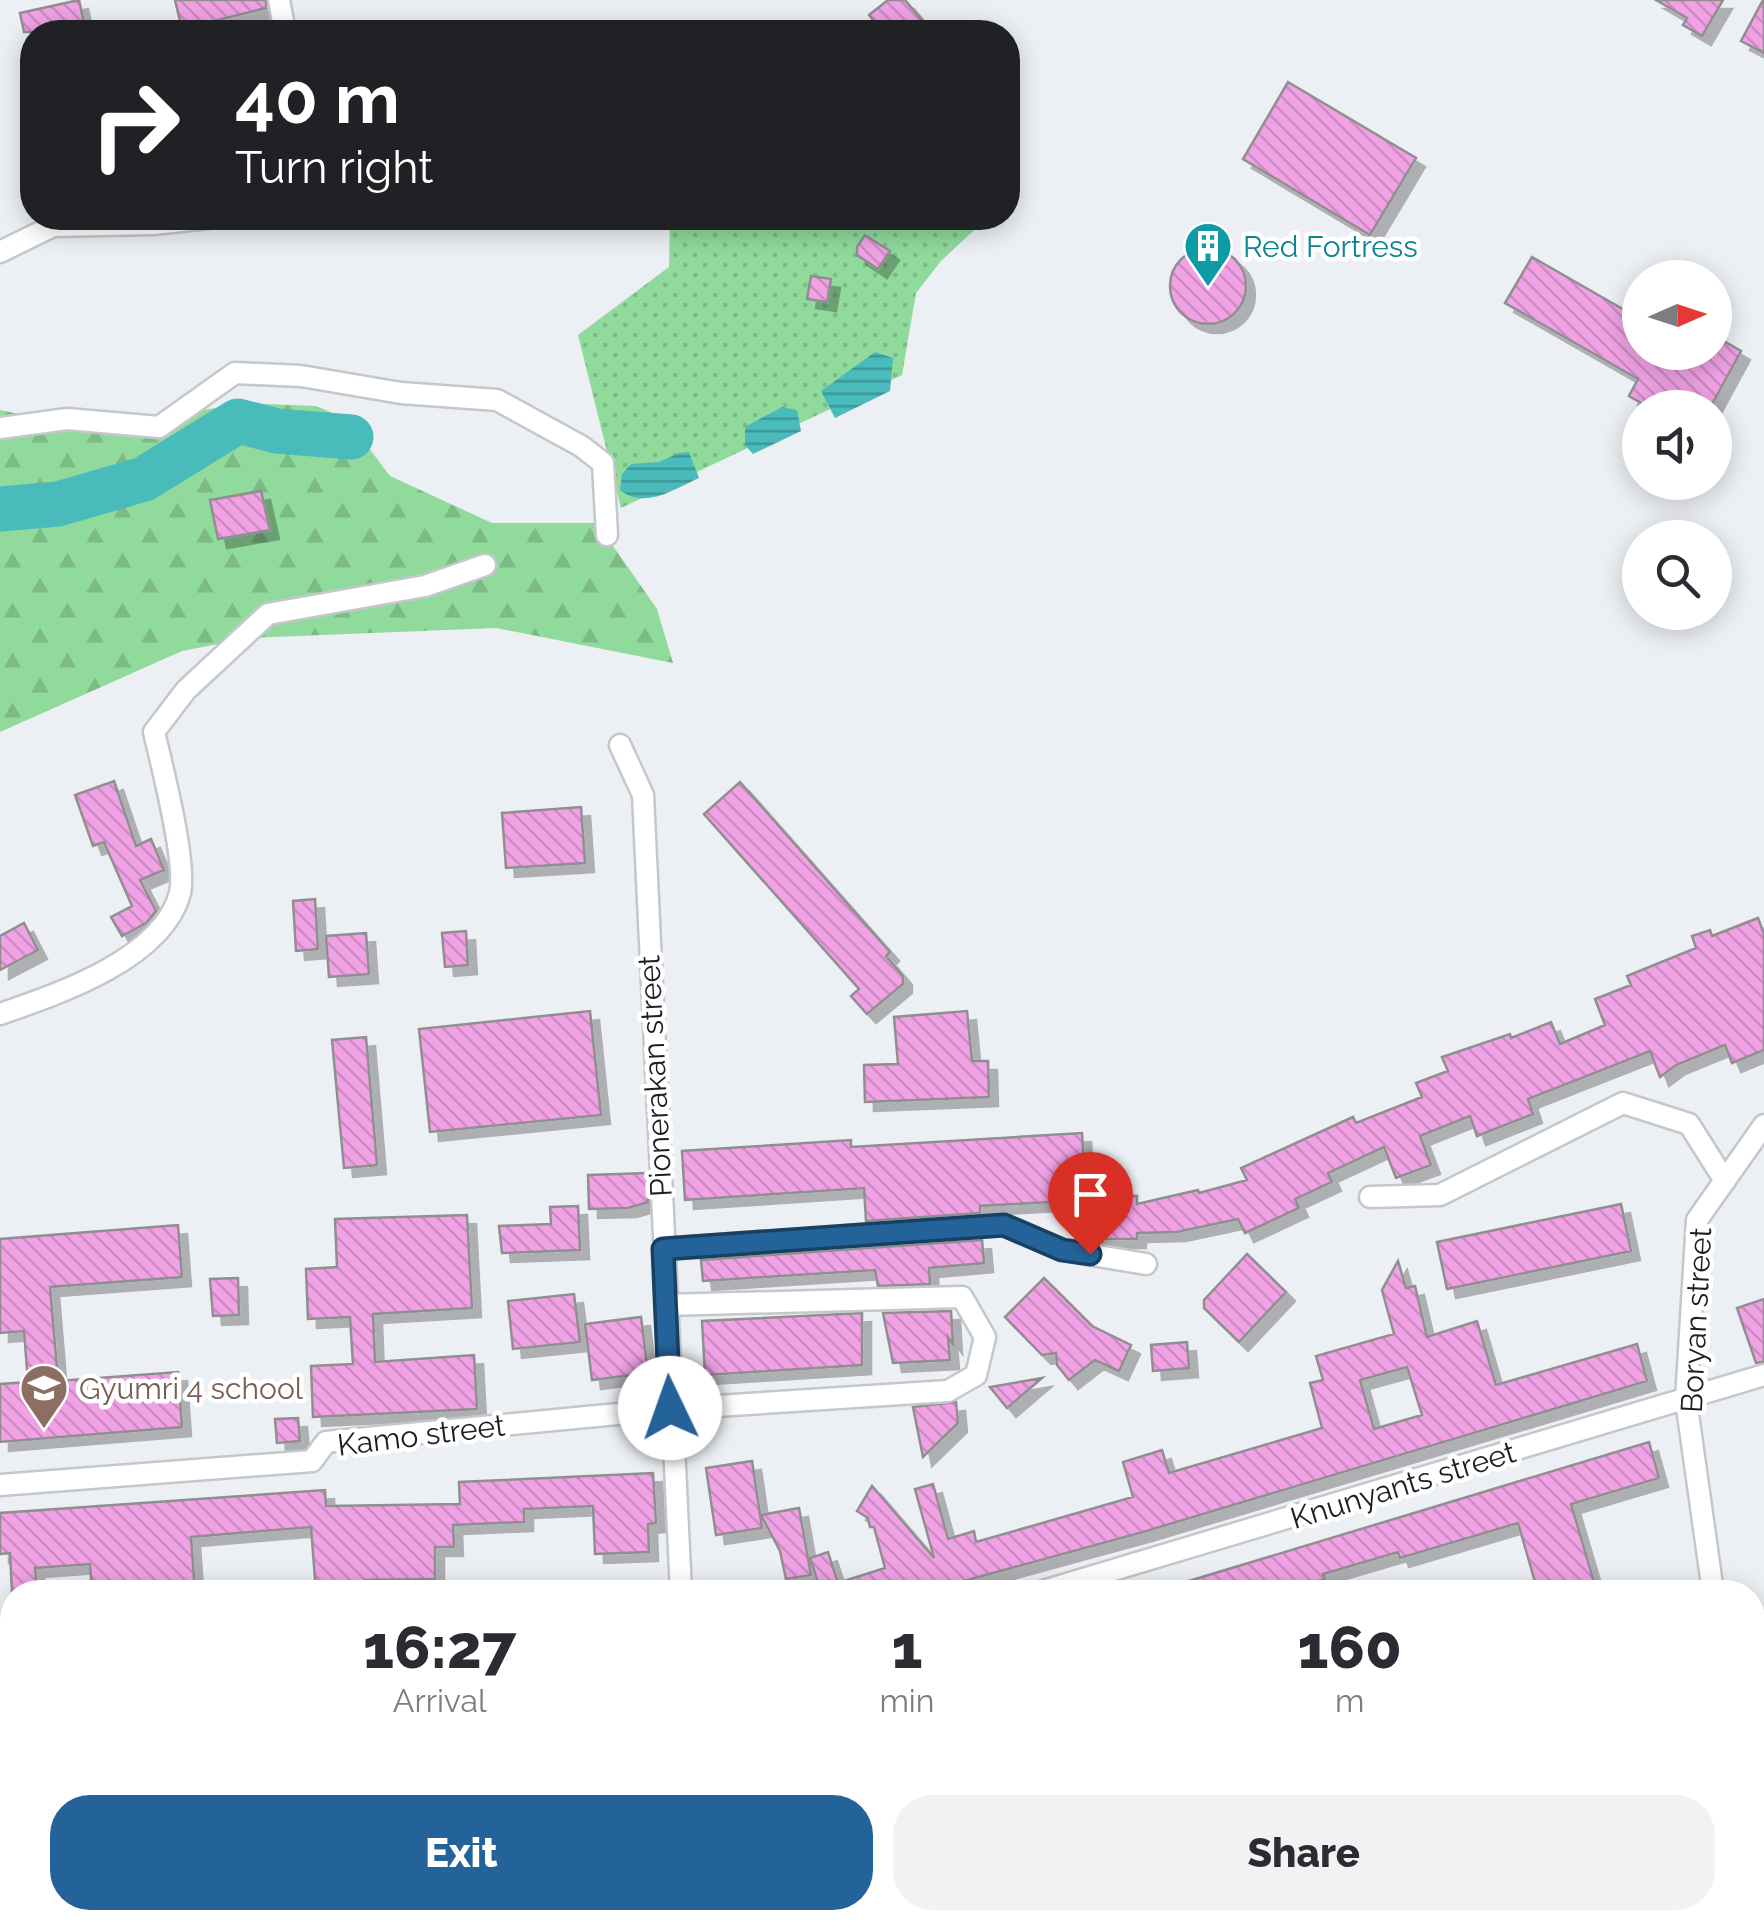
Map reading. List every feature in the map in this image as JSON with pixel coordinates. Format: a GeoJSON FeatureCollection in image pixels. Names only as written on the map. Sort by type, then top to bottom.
{"type":"FeatureCollection","features":[{"type":"Feature","properties":{"kind":"street"},"geometry":{"type":"LineString","coordinates":[[0,252],[45,230]]}},
{"type":"Feature","properties":{"kind":"street"},"geometry":{"type":"LineString","coordinates":[[0,428],[67,419],[159,428],[235,373],[301,376],[401,393],[497,400],[581,446],[603,464],[606,535]]}},
{"type":"Feature","properties":{"kind":"street"},"geometry":{"type":"LineString","coordinates":[[0,1014],[72,989],[160,932],[180,892],[177,842],[154,732],[186,690],[268,614],[426,586],[485,565]]}},
{"type":"Feature","properties":{"kind":"street","name":"Pionerakan street"},"geometry":{"type":"LineString","coordinates":[[620,745],[642,795],[680,1580]]}},
{"type":"Feature","properties":{"kind":"street"},"geometry":{"type":"LineString","coordinates":[[1370,1196],[1440,1196],[1623,1103],[1689,1124],[1725,1181]]}},
{"type":"Feature","properties":{"kind":"street","name":"Boryan street"},"geometry":{"type":"LineString","coordinates":[[1711,1580],[1686,1400],[1697,1220],[1764,1125]]}},
{"type":"Feature","properties":{"kind":"street"},"geometry":{"type":"LineString","coordinates":[[663,1249],[1004,1225],[1062,1250],[1146,1264]]}},
{"type":"Feature","properties":{"kind":"street","name":"Kamo street"},"geometry":{"type":"LineString","coordinates":[[0,1485],[312,1461],[326,1442],[670,1408],[948,1390],[976,1376],[986,1337],[962,1297],[666,1305]]}},
{"type":"Feature","properties":{"kind":"street","name":"Knunyants street"},"geometry":{"type":"LineString","coordinates":[[1080,1580],[1764,1375]]}},
{"type":"Feature","properties":{"kind":"green space"},"geometry":{"type":"Polygon","coordinates":[[[670,230],[974,230],[941,261],[916,293],[902,375],[621,508],[578,335],[669,267],[670,230]]]}},
{"type":"Feature","properties":{"kind":"green space"},"geometry":{"type":"Polygon","coordinates":[[[245,403],[316,406],[347,419],[390,476],[492,523],[597,523],[657,609],[673,663],[496,628],[249,638],[182,651],[0,732],[0,410],[89,429],[245,403]]]}},
{"type":"Feature","properties":{"kind":"water"},"geometry":{"type":"Polygon","coordinates":[[[875,352],[893,358],[890,391],[835,418],[821,391],[875,352]]]}},
{"type":"Feature","properties":{"kind":"water"},"geometry":{"type":"Polygon","coordinates":[[[782,407],[797,410],[801,431],[753,454],[745,445],[745,427],[782,407]]]}},
{"type":"Feature","properties":{"kind":"water"},"geometry":{"type":"Polygon","coordinates":[[[689,452],[699,478],[649,498],[630,496],[620,490],[622,474],[631,464],[659,462],[689,452]]]}},
{"type":"Feature","properties":{"kind":"building"},"geometry":{"type":"Polygon","coordinates":[[[79,0],[83,20],[21,20],[20,13],[79,0]]]}},
{"type":"Feature","properties":{"kind":"building"},"geometry":{"type":"Polygon","coordinates":[[[175,0],[266,0],[266,8],[218,20],[180,20],[175,0]]]}},
{"type":"Feature","properties":{"kind":"building"},"geometry":{"type":"Polygon","coordinates":[[[888,0],[905,0],[922,20],[873,20],[869,15],[888,0]]]}},
{"type":"Feature","properties":{"kind":"building"},"geometry":{"type":"Polygon","coordinates":[[[1656,0],[1723,0],[1702,36],[1683,25],[1687,18],[1656,0]]]}},
{"type":"Feature","properties":{"kind":"building"},"geometry":{"type":"Polygon","coordinates":[[[1764,0],[1764,53],[1741,41],[1764,0]]]}},
{"type":"Feature","properties":{"kind":"building"},"geometry":{"type":"Polygon","coordinates":[[[1288,82],[1416,158],[1370,235],[1243,159],[1288,82]]]}},
{"type":"Feature","properties":{"kind":"building"},"geometry":{"type":"Polygon","coordinates":[[[865,235],[890,251],[878,269],[857,255],[865,235]]]}},
{"type":"Feature","properties":{"kind":"building","name":"Red Fortress"},"geometry":{"type":"Polygon","coordinates":[[[1208,248],[1235,259],[1246,286],[1235,313],[1208,324],[1181,313],[1170,286],[1181,259],[1208,248]]]}},
{"type":"Feature","properties":{"kind":"building"},"geometry":{"type":"Polygon","coordinates":[[[1532,257],[1622,309],[1622,370],[1505,303],[1532,257]]]}},
{"type":"Feature","properties":{"kind":"building"},"geometry":{"type":"Polygon","coordinates":[[[811,276],[831,279],[827,302],[807,299],[811,276]]]}},
{"type":"Feature","properties":{"kind":"building"},"geometry":{"type":"Polygon","coordinates":[[[1732,346],[1741,351],[1732,368],[1732,346]]]}},
{"type":"Feature","properties":{"kind":"building"},"geometry":{"type":"Polygon","coordinates":[[[1622,370],[1731,370],[1720,390],[1632,390],[1638,379],[1622,370]]]}},
{"type":"Feature","properties":{"kind":"building"},"geometry":{"type":"Polygon","coordinates":[[[261,491],[270,530],[218,539],[210,500],[261,491]]]}},
{"type":"Feature","properties":{"kind":"building"},"geometry":{"type":"Polygon","coordinates":[[[114,781],[136,846],[151,839],[164,870],[140,880],[156,911],[146,923],[122,936],[111,917],[132,906],[104,842],[93,846],[75,795],[114,781]]]}},
{"type":"Feature","properties":{"kind":"building"},"geometry":{"type":"Polygon","coordinates":[[[740,782],[890,952],[886,956],[903,976],[903,984],[867,1014],[851,996],[859,989],[704,814],[740,782]]]}},
{"type":"Feature","properties":{"kind":"building"},"geometry":{"type":"Polygon","coordinates":[[[581,807],[585,863],[506,868],[502,813],[581,807]]]}},
{"type":"Feature","properties":{"kind":"building"},"geometry":{"type":"Polygon","coordinates":[[[315,899],[318,949],[296,951],[293,901],[315,899]]]}},
{"type":"Feature","properties":{"kind":"building"},"geometry":{"type":"Polygon","coordinates":[[[1758,918],[1764,934],[1764,1050],[1732,1063],[1725,1045],[1676,1065],[1660,1077],[1650,1051],[1528,1099],[1533,1114],[1477,1136],[1470,1116],[1420,1136],[1431,1165],[1396,1178],[1384,1147],[1328,1173],[1332,1182],[1295,1199],[1299,1208],[1245,1233],[1238,1219],[1177,1232],[1137,1233],[1137,1239],[1092,1239],[1092,1195],[1137,1196],[1137,1204],[1247,1180],[1241,1168],[1353,1117],[1356,1123],[1422,1097],[1416,1083],[1448,1071],[1442,1057],[1510,1034],[1511,1038],[1551,1022],[1560,1044],[1605,1025],[1595,999],[1631,985],[1627,976],[1696,948],[1692,936],[1710,930],[1712,936],[1758,918]]]}},
{"type":"Feature","properties":{"kind":"building"},"geometry":{"type":"Polygon","coordinates":[[[24,923],[38,950],[0,970],[0,936],[24,923]]]}},
{"type":"Feature","properties":{"kind":"building"},"geometry":{"type":"Polygon","coordinates":[[[466,931],[468,965],[445,967],[442,933],[466,931]]]}},
{"type":"Feature","properties":{"kind":"building"},"geometry":{"type":"Polygon","coordinates":[[[366,933],[369,974],[329,977],[326,936],[366,933]]]}},
{"type":"Feature","properties":{"kind":"building"},"geometry":{"type":"Polygon","coordinates":[[[590,1011],[601,1115],[430,1132],[419,1029],[590,1011]]]}},
{"type":"Feature","properties":{"kind":"building"},"geometry":{"type":"Polygon","coordinates":[[[967,1011],[972,1061],[988,1061],[989,1097],[865,1102],[864,1065],[898,1064],[894,1017],[967,1011]]]}},
{"type":"Feature","properties":{"kind":"building"},"geometry":{"type":"Polygon","coordinates":[[[366,1037],[377,1165],[344,1168],[332,1040],[366,1037]]]}},
{"type":"Feature","properties":{"kind":"building"},"geometry":{"type":"Polygon","coordinates":[[[1082,1133],[1086,1200],[980,1206],[980,1213],[866,1221],[864,1188],[685,1200],[682,1151],[851,1140],[851,1147],[1082,1133]]]}},
{"type":"Feature","properties":{"kind":"building"},"geometry":{"type":"Polygon","coordinates":[[[647,1173],[648,1202],[628,1208],[589,1209],[588,1175],[647,1173]]]}},
{"type":"Feature","properties":{"kind":"building"},"geometry":{"type":"Polygon","coordinates":[[[1621,1204],[1631,1251],[1447,1289],[1437,1242],[1621,1204]]]}},
{"type":"Feature","properties":{"kind":"building"},"geometry":{"type":"Polygon","coordinates":[[[578,1206],[580,1250],[502,1253],[499,1226],[551,1224],[550,1207],[578,1206]]]}},
{"type":"Feature","properties":{"kind":"building"},"geometry":{"type":"Polygon","coordinates":[[[467,1215],[472,1308],[373,1314],[375,1362],[474,1355],[477,1409],[313,1417],[311,1366],[353,1364],[350,1317],[308,1319],[306,1269],[337,1267],[335,1219],[467,1215]]]}},
{"type":"Feature","properties":{"kind":"building"},"geometry":{"type":"Polygon","coordinates":[[[178,1225],[182,1277],[50,1287],[58,1381],[178,1372],[182,1427],[0,1442],[0,1384],[28,1382],[24,1331],[0,1333],[0,1239],[178,1225]]]}},
{"type":"Feature","properties":{"kind":"building"},"geometry":{"type":"Polygon","coordinates":[[[982,1240],[984,1263],[929,1268],[930,1284],[878,1286],[875,1270],[703,1281],[701,1260],[982,1240]]]}},
{"type":"Feature","properties":{"kind":"building"},"geometry":{"type":"Polygon","coordinates":[[[1247,1254],[1286,1292],[1239,1342],[1204,1308],[1204,1300],[1247,1254]]]}},
{"type":"Feature","properties":{"kind":"building"},"geometry":{"type":"Polygon","coordinates":[[[1398,1261],[1406,1288],[1415,1286],[1427,1337],[1477,1321],[1496,1385],[1637,1344],[1647,1381],[1143,1532],[967,1580],[847,1580],[885,1568],[874,1527],[857,1511],[872,1486],[934,1558],[915,1489],[933,1484],[948,1539],[974,1531],[976,1542],[1133,1497],[1123,1462],[1162,1450],[1169,1473],[1322,1428],[1310,1383],[1323,1380],[1316,1356],[1394,1334],[1382,1290],[1398,1261]],[[1407,1367],[1360,1380],[1374,1429],[1422,1415],[1407,1367]]]}},
{"type":"Feature","properties":{"kind":"building"},"geometry":{"type":"Polygon","coordinates":[[[238,1278],[239,1315],[213,1316],[210,1279],[238,1278]]]}},
{"type":"Feature","properties":{"kind":"building"},"geometry":{"type":"Polygon","coordinates":[[[1044,1278],[1092,1326],[1131,1345],[1119,1371],[1095,1360],[1069,1380],[1057,1365],[1056,1353],[1042,1355],[1005,1317],[1044,1278]]]}},
{"type":"Feature","properties":{"kind":"building"},"geometry":{"type":"Polygon","coordinates":[[[574,1294],[580,1342],[513,1349],[508,1301],[574,1294]]]}},
{"type":"Feature","properties":{"kind":"building"},"geometry":{"type":"Polygon","coordinates":[[[1764,1299],[1764,1362],[1756,1363],[1737,1308],[1764,1299]]]}},
{"type":"Feature","properties":{"kind":"building"},"geometry":{"type":"Polygon","coordinates":[[[951,1311],[950,1360],[893,1363],[883,1313],[951,1311]]]}},
{"type":"Feature","properties":{"kind":"building"},"geometry":{"type":"Polygon","coordinates":[[[862,1313],[862,1365],[705,1375],[702,1321],[862,1313]]]}},
{"type":"Feature","properties":{"kind":"building"},"geometry":{"type":"Polygon","coordinates":[[[641,1317],[648,1373],[592,1380],[585,1324],[641,1317]]]}},
{"type":"Feature","properties":{"kind":"building"},"geometry":{"type":"Polygon","coordinates":[[[1187,1342],[1189,1368],[1153,1371],[1151,1345],[1187,1342]]]}},
{"type":"Feature","properties":{"kind":"building"},"geometry":{"type":"Polygon","coordinates":[[[1042,1378],[1007,1408],[990,1387],[1042,1378]]]}},
{"type":"Feature","properties":{"kind":"building"},"geometry":{"type":"Polygon","coordinates":[[[956,1402],[958,1423],[923,1457],[913,1407],[956,1402]]]}},
{"type":"Feature","properties":{"kind":"building"},"geometry":{"type":"Polygon","coordinates":[[[298,1418],[300,1441],[277,1443],[275,1419],[298,1418]]]}},
{"type":"Feature","properties":{"kind":"building"},"geometry":{"type":"Polygon","coordinates":[[[1649,1442],[1659,1478],[1571,1504],[1593,1580],[1535,1580],[1518,1523],[1400,1558],[1398,1552],[1323,1574],[1325,1579],[1322,1580],[1192,1580],[1649,1442]]]}},
{"type":"Feature","properties":{"kind":"building"},"geometry":{"type":"Polygon","coordinates":[[[752,1461],[762,1528],[716,1535],[706,1468],[752,1461]]]}},
{"type":"Feature","properties":{"kind":"building"},"geometry":{"type":"Polygon","coordinates":[[[653,1473],[656,1523],[648,1524],[649,1552],[595,1554],[593,1506],[524,1509],[524,1522],[453,1525],[454,1547],[435,1547],[435,1579],[315,1580],[311,1527],[191,1537],[194,1580],[91,1580],[90,1564],[35,1568],[36,1580],[11,1580],[10,1553],[0,1554],[0,1513],[325,1490],[326,1506],[460,1504],[459,1482],[653,1473]]]}},
{"type":"Feature","properties":{"kind":"building"},"geometry":{"type":"Polygon","coordinates":[[[799,1508],[811,1575],[786,1579],[780,1551],[761,1515],[799,1508]]]}},
{"type":"Feature","properties":{"kind":"building"},"geometry":{"type":"Polygon","coordinates":[[[828,1552],[837,1580],[817,1580],[810,1558],[828,1552]]]}},
{"type":"Feature","properties":{"kind":"waterway"},"geometry":{"type":"LineString","coordinates":[[0,509],[58,504],[144,479],[238,421],[277,431],[351,437]]}},
{"type":"Feature","properties":{"kind":"place","name":"Red Fortress"},"geometry":{"type":"Point","coordinates":[1208,288]}},
{"type":"Feature","properties":{"kind":"place","name":"Gyumri 4 school"},"geometry":{"type":"Point","coordinates":[44,1430]}},
{"type":"Feature","properties":{"kind":"route"},"geometry":{"type":"LineString","coordinates":[[670,1408],[663,1249],[1004,1225],[1062,1250],[1090,1254]]}}]}
